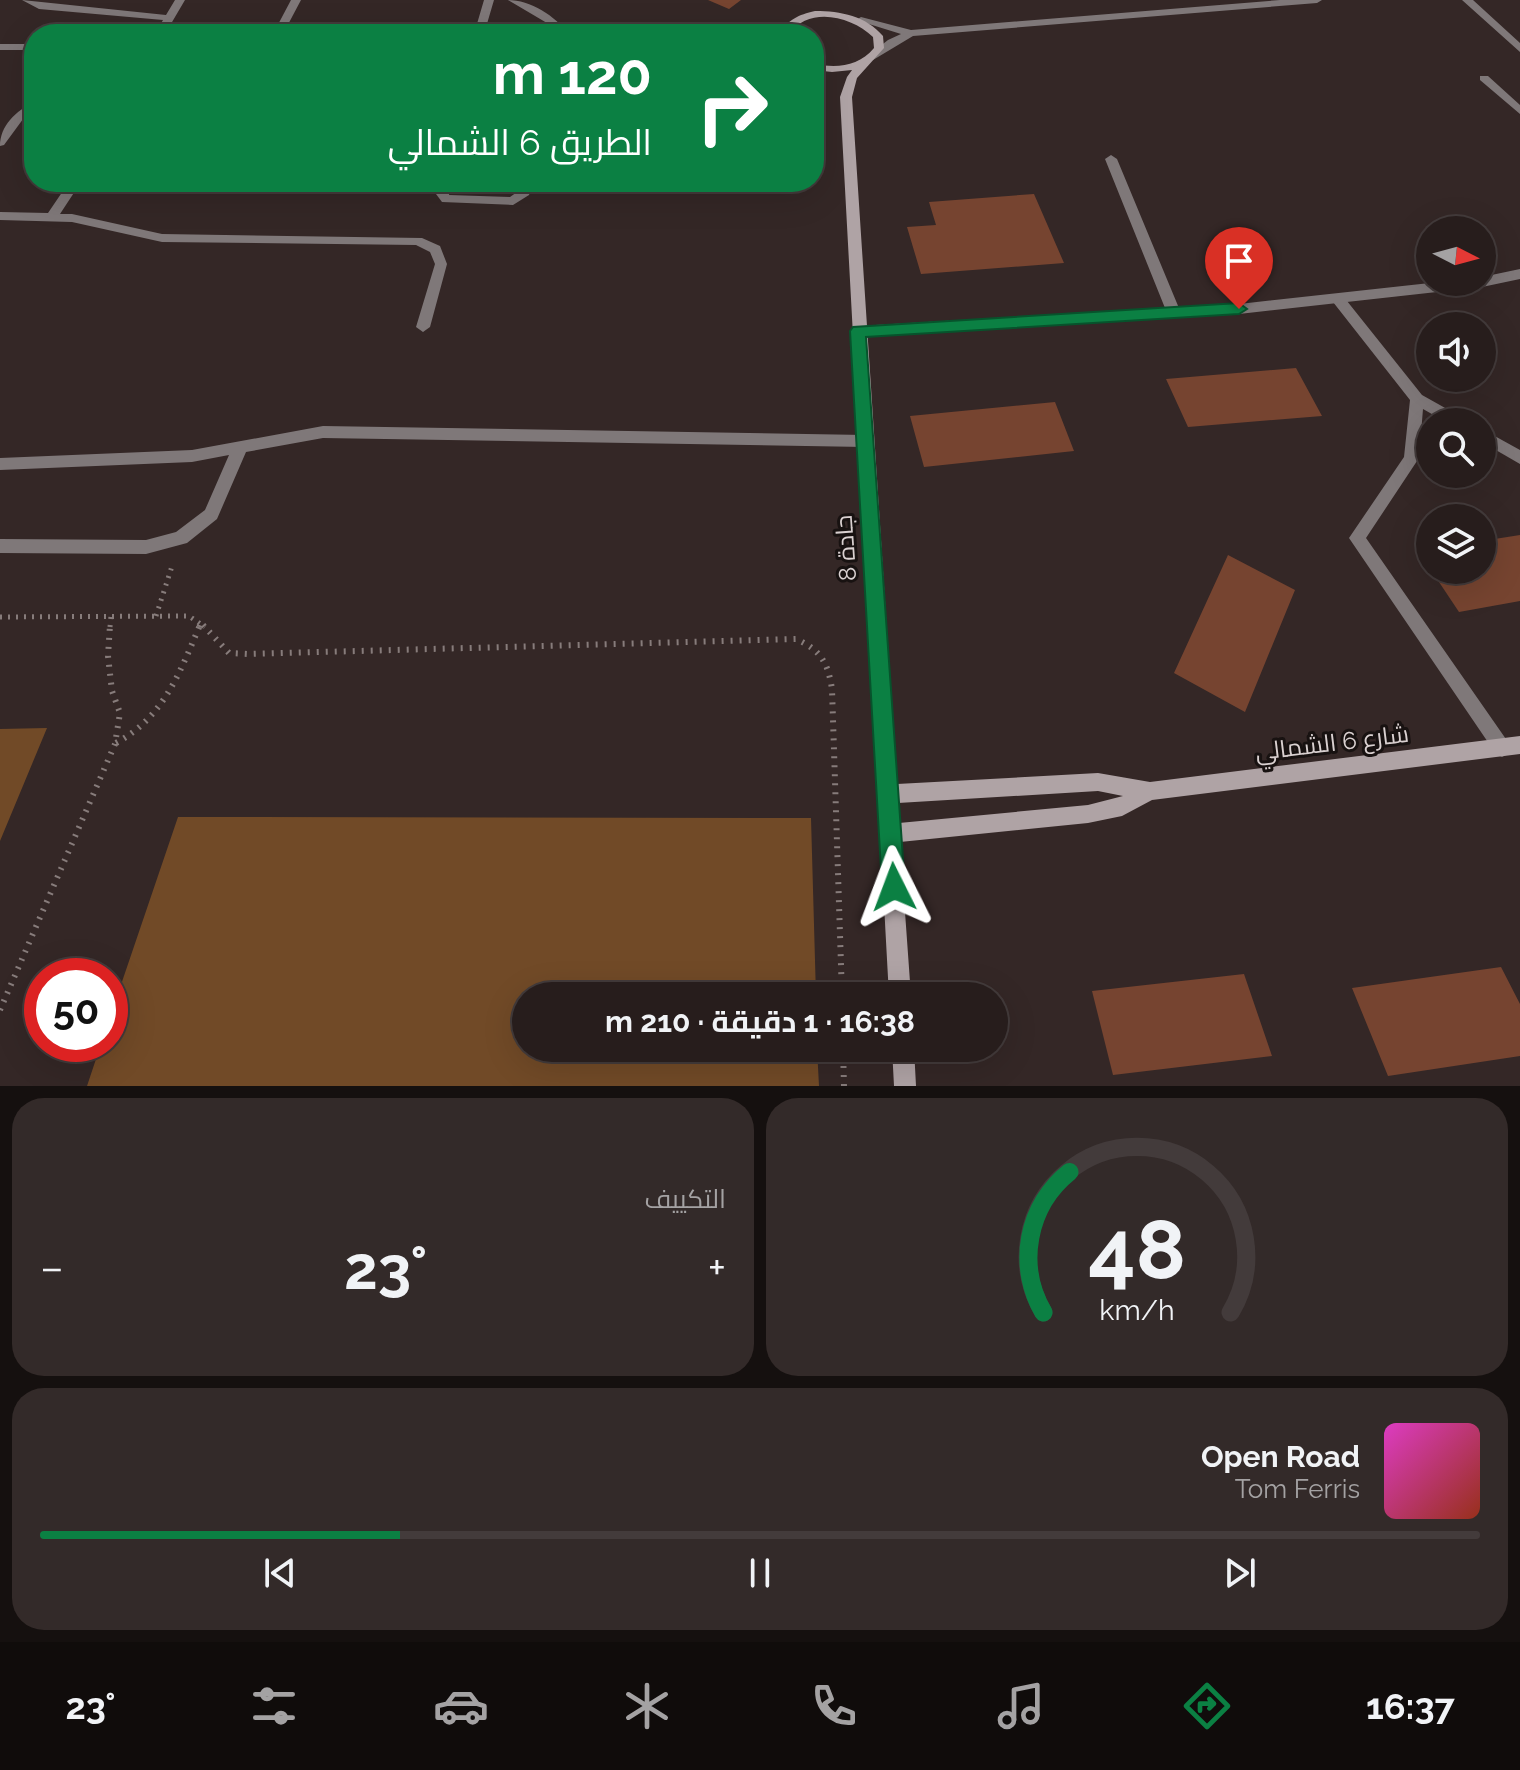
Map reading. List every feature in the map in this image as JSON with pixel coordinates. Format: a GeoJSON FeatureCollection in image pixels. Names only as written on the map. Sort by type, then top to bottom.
{"type":"FeatureCollection","features":[{"type":"Feature","properties":{"kind":"main road"},"geometry":{"type":"LineString","coordinates":[[793,24],[819,0]]}},
{"type":"Feature","properties":{"kind":"main road"},"geometry":{"type":"LineString","coordinates":[[824,76],[837,88],[879,48],[878,36],[840,0]]}},
{"type":"Feature","properties":{"kind":"main road"},"geometry":{"type":"LineString","coordinates":[[797,21],[830,14],[859,20]]}},
{"type":"Feature","properties":{"kind":"main road"},"geometry":{"type":"LineString","coordinates":[[824,68],[852,68],[870,59]]}},
{"type":"Feature","properties":{"kind":"main road","name":"جادة 8"},"geometry":{"type":"LineString","coordinates":[[837,88],[858,331],[899,982]]}},
{"type":"Feature","properties":{"kind":"main road","name":"شارع 6 الشمالي"},"geometry":{"type":"LineString","coordinates":[[887,794],[1098,782],[1150,791],[1511,747]]}},
{"type":"Feature","properties":{"kind":"main road","name":"شارع 6 الشمالي"},"geometry":{"type":"LineString","coordinates":[[891,833],[1088,814],[1122,807],[1150,791]]}},
{"type":"Feature","properties":{"kind":"main road"},"geometry":{"type":"LineString","coordinates":[[904,1062],[905,1086]]}},
{"type":"Feature","properties":{"kind":"street"},"geometry":{"type":"LineString","coordinates":[[27,0],[39,6],[169,18]]}},
{"type":"Feature","properties":{"kind":"street"},"geometry":{"type":"LineString","coordinates":[[166,24],[180,0]]}},
{"type":"Feature","properties":{"kind":"street"},"geometry":{"type":"LineString","coordinates":[[283,24],[296,0]]}},
{"type":"Feature","properties":{"kind":"street"},"geometry":{"type":"LineString","coordinates":[[482,24],[489,0]]}},
{"type":"Feature","properties":{"kind":"street"},"geometry":{"type":"LineString","coordinates":[[513,0],[556,24]]}},
{"type":"Feature","properties":{"kind":"street"},"geometry":{"type":"LineString","coordinates":[[859,20],[911,33],[1317,0]]}},
{"type":"Feature","properties":{"kind":"street"},"geometry":{"type":"LineString","coordinates":[[1467,0],[1520,49]]}},
{"type":"Feature","properties":{"kind":"street"},"geometry":{"type":"LineString","coordinates":[[870,59],[892,42],[911,33]]}},
{"type":"Feature","properties":{"kind":"street"},"geometry":{"type":"LineString","coordinates":[[4,45],[24,46]]}},
{"type":"Feature","properties":{"kind":"street"},"geometry":{"type":"LineString","coordinates":[[1484,78],[1520,111]]}},
{"type":"Feature","properties":{"kind":"street"},"geometry":{"type":"LineString","coordinates":[[0,142],[24,112]]}},
{"type":"Feature","properties":{"kind":"street"},"geometry":{"type":"LineString","coordinates":[[1111,159],[1174,313]]}},
{"type":"Feature","properties":{"kind":"street"},"geometry":{"type":"LineString","coordinates":[[52,216],[68,192]]}},
{"type":"Feature","properties":{"kind":"street"},"geometry":{"type":"LineString","coordinates":[[442,192],[446,199],[513,201],[525,192]]}},
{"type":"Feature","properties":{"kind":"street"},"geometry":{"type":"LineString","coordinates":[[0,216],[72,218],[162,238],[418,241],[435,249],[441,264],[423,327]]}},
{"type":"Feature","properties":{"kind":"street"},"geometry":{"type":"LineString","coordinates":[[1496,279],[1520,274]]}},
{"type":"Feature","properties":{"kind":"street"},"geometry":{"type":"LineString","coordinates":[[858,331],[1174,313],[1416,290]]}},
{"type":"Feature","properties":{"kind":"street"},"geometry":{"type":"LineString","coordinates":[[1338,299],[1417,399],[1433,408]]}},
{"type":"Feature","properties":{"kind":"street"},"geometry":{"type":"LineString","coordinates":[[1417,399],[1411,458],[1357,538],[1511,747]]}},
{"type":"Feature","properties":{"kind":"street"},"geometry":{"type":"LineString","coordinates":[[0,464],[169,457],[240,448],[296,435],[351,431],[865,441]]}},
{"type":"Feature","properties":{"kind":"street"},"geometry":{"type":"LineString","coordinates":[[1496,443],[1520,458]]}},
{"type":"Feature","properties":{"kind":"street"},"geometry":{"type":"LineString","coordinates":[[0,546],[146,547],[181,538],[211,514],[240,448]]}},
{"type":"Feature","properties":{"kind":"path"},"geometry":{"type":"LineString","coordinates":[[156,616],[181,538]]}},
{"type":"Feature","properties":{"kind":"path"},"geometry":{"type":"LineString","coordinates":[[0,1010],[115,744],[120,713],[112,691],[108,656],[111,616]]}},
{"type":"Feature","properties":{"kind":"path"},"geometry":{"type":"LineString","coordinates":[[0,617],[189,616],[201,622],[229,653],[248,654],[796,639],[820,650],[829,668],[832,689],[842,982]]}},
{"type":"Feature","properties":{"kind":"path"},"geometry":{"type":"LineString","coordinates":[[115,744],[134,736],[153,719],[171,692],[201,622]]}},
{"type":"Feature","properties":{"kind":"path"},"geometry":{"type":"LineString","coordinates":[[843,1062],[844,1086]]}},
{"type":"Feature","properties":{"kind":"shaded area"},"geometry":{"type":"Polygon","coordinates":[[[47,728],[0,841],[0,729],[47,728]]]}},
{"type":"Feature","properties":{"kind":"shaded area"},"geometry":{"type":"Polygon","coordinates":[[[178,817],[811,818],[816,982],[512,982],[512,1062],[818,1062],[819,1086],[87,1086],[95,1062],[128,1062],[128,964],[178,817]]]}},
{"type":"Feature","properties":{"kind":"building"},"geometry":{"type":"Polygon","coordinates":[[[708,0],[741,0],[729,9],[708,0]]]}},
{"type":"Feature","properties":{"kind":"building"},"geometry":{"type":"Polygon","coordinates":[[[1034,194],[1064,263],[921,274],[907,227],[936,225],[929,202],[1034,194]]]}},
{"type":"Feature","properties":{"kind":"building"},"geometry":{"type":"Polygon","coordinates":[[[1296,368],[1322,416],[1188,427],[1166,379],[1296,368]]]}},
{"type":"Feature","properties":{"kind":"building"},"geometry":{"type":"Polygon","coordinates":[[[1055,402],[1074,451],[924,467],[910,416],[1055,402]]]}},
{"type":"Feature","properties":{"kind":"building"},"geometry":{"type":"Polygon","coordinates":[[[1520,535],[1520,601],[1459,612],[1440,584],[1496,584],[1496,539],[1520,535]]]}},
{"type":"Feature","properties":{"kind":"building"},"geometry":{"type":"Polygon","coordinates":[[[1228,555],[1295,590],[1245,712],[1174,673],[1228,555]]]}},
{"type":"Feature","properties":{"kind":"building"},"geometry":{"type":"Polygon","coordinates":[[[1501,967],[1520,1004],[1520,1056],[1388,1076],[1352,988],[1501,967]]]}},
{"type":"Feature","properties":{"kind":"building"},"geometry":{"type":"Polygon","coordinates":[[[1244,974],[1272,1056],[1113,1075],[1092,991],[1244,974]]]}},
{"type":"Feature","properties":{"kind":"route"},"geometry":{"type":"LineString","coordinates":[[894,887],[858,331],[1239,309]]}}]}
